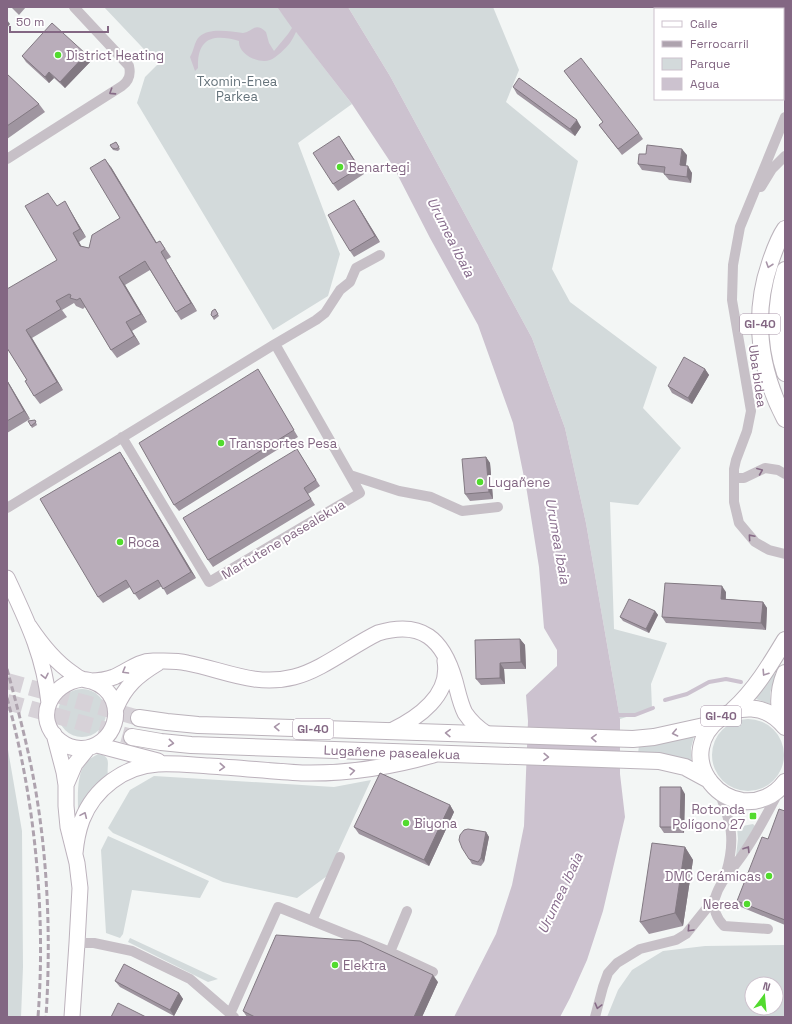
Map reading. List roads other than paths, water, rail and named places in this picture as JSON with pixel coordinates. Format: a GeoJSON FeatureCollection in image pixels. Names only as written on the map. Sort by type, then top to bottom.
{"type":"FeatureCollection","features":[{"type":"Feature","properties":{"kind":"main road","name":"GI-40"},"geometry":{"type":"LineString","coordinates":[[785,229],[772,256],[767,272],[761,296],[760,318],[760,339],[765,367],[772,389],[785,419]]}},
{"type":"Feature","properties":{"kind":"main road","name":"GI-40"},"geometry":{"type":"LineString","coordinates":[[785,270],[779,293],[777,317],[778,337],[782,364],[785,373]]}},
{"type":"Feature","properties":{"kind":"main road"},"geometry":{"type":"LineString","coordinates":[[7,578],[30,626],[52,656],[61,665],[86,680],[100,684],[112,698],[116,708],[116,719],[112,729],[106,738],[93,746],[75,764],[66,784]]}},
{"type":"Feature","properties":{"kind":"main road"},"geometry":{"type":"LineString","coordinates":[[30,626],[47,684],[49,703],[47,719],[54,734],[61,759],[66,784],[68,827],[79,873],[80,888],[72,1017]]}},
{"type":"Feature","properties":{"kind":"main road"},"geometry":{"type":"LineString","coordinates":[[49,703],[52,695],[58,689],[73,680],[108,679],[143,662],[185,662],[249,679],[281,680],[295,677],[319,667],[378,633],[398,629],[407,629],[424,634],[438,645],[450,668],[465,713],[471,722],[487,734]]}},
{"type":"Feature","properties":{"kind":"main road","name":"GI-40"},"geometry":{"type":"LineString","coordinates":[[783,785],[770,796],[750,801],[737,800],[714,785],[702,763],[702,749],[705,736],[713,724],[746,699],[785,640]]}},
{"type":"Feature","properties":{"kind":"main road","name":"Lugañene pasealekua"},"geometry":{"type":"LineString","coordinates":[[391,731],[418,716],[436,697],[444,681],[445,664],[443,653]]}},
{"type":"Feature","properties":{"kind":"main road"},"geometry":{"type":"LineString","coordinates":[[116,708],[122,694],[132,682],[160,661]]}},
{"type":"Feature","properties":{"kind":"main road","name":"GI-40"},"geometry":{"type":"LineString","coordinates":[[784,726],[780,715],[779,697],[785,673]]}},
{"type":"Feature","properties":{"kind":"main road","name":"GI-40"},"geometry":{"type":"LineString","coordinates":[[733,710],[747,708],[760,710],[772,715],[784,726]]}},
{"type":"Feature","properties":{"kind":"main road","name":"Lugañene pasealekua"},"geometry":{"type":"LineString","coordinates":[[139,718],[198,725],[633,739],[654,738],[713,724]]}},
{"type":"Feature","properties":{"kind":"main road"},"geometry":{"type":"LineString","coordinates":[[54,734],[60,741],[69,746],[79,748],[93,746],[169,764]]}},
{"type":"Feature","properties":{"kind":"main road","name":"Lugañene pasealekua"},"geometry":{"type":"LineString","coordinates":[[132,737],[191,745],[658,761],[672,763],[697,773],[714,785]]}},
{"type":"Feature","properties":{"kind":"main road"},"geometry":{"type":"LineString","coordinates":[[75,853],[78,833],[87,809],[102,789],[112,781],[133,769],[157,764],[169,764],[303,773],[342,772],[408,762],[438,753]]}},
{"type":"Feature","properties":{"kind":"street"},"geometry":{"type":"LineString","coordinates":[[7,159],[126,83],[128,80],[130,71],[126,62],[74,7]]}},
{"type":"Feature","properties":{"kind":"street","name":"Uba bidea"},"geometry":{"type":"LineString","coordinates":[[785,117],[740,227],[733,265],[732,300],[751,411],[747,431],[734,469],[734,502],[739,523],[755,542],[769,550],[785,554]]}},
{"type":"Feature","properties":{"kind":"street"},"geometry":{"type":"LineString","coordinates":[[766,161],[785,137]]}},
{"type":"Feature","properties":{"kind":"street"},"geometry":{"type":"LineString","coordinates":[[750,204],[772,169],[785,156]]}},
{"type":"Feature","properties":{"kind":"street"},"geometry":{"type":"LineString","coordinates":[[7,508],[274,344],[316,320],[326,312],[340,290],[350,282],[356,268],[380,255]]}},
{"type":"Feature","properties":{"kind":"street","name":"Martutene pasealekua"},"geometry":{"type":"LineString","coordinates":[[122,437],[209,582],[360,492],[274,344]]}},
{"type":"Feature","properties":{"kind":"street"},"geometry":{"type":"LineString","coordinates":[[735,478],[744,478],[765,468],[778,470],[785,474]]}},
{"type":"Feature","properties":{"kind":"street"},"geometry":{"type":"LineString","coordinates":[[350,475],[399,491],[431,497],[462,511],[498,507]]}},
{"type":"Feature","properties":{"kind":"street"},"geometry":{"type":"LineString","coordinates":[[595,1017],[608,973],[618,963],[640,949],[676,940],[686,934],[715,898],[724,880],[731,856],[732,842],[730,825],[714,785]]}},
{"type":"Feature","properties":{"kind":"street"},"geometry":{"type":"LineString","coordinates":[[724,880],[745,852],[783,785]]}},
{"type":"Feature","properties":{"kind":"street"},"geometry":{"type":"LineString","coordinates":[[312,922],[340,857]]}},
{"type":"Feature","properties":{"kind":"street"},"geometry":{"type":"LineString","coordinates":[[715,898],[715,910],[717,917],[724,926],[768,928]]}},
{"type":"Feature","properties":{"kind":"street"},"geometry":{"type":"LineString","coordinates":[[77,943],[94,943],[132,951],[190,979],[232,1015],[278,907],[312,922],[390,952],[433,972]]}},
{"type":"Feature","properties":{"kind":"street"},"geometry":{"type":"LineString","coordinates":[[390,952],[407,911]]}},
{"type":"Feature","properties":{"kind":"water","name":"Urumea ibaia"},"geometry":{"type":"Polygon","coordinates":[[[277,7],[348,7],[390,76],[532,338],[565,428],[586,523],[620,719],[620,774],[625,817],[603,911],[587,960],[560,1017],[454,1017],[496,934],[512,885],[524,826],[528,721],[526,695],[557,666],[557,650],[544,628],[539,567],[527,492],[513,423],[478,325],[430,238],[393,166],[352,104],[296,32],[290,43],[281,53],[270,60],[265,61],[260,61],[245,54],[239,41],[222,38],[209,40],[200,50],[198,68],[195,71],[190,57],[197,39],[209,32],[220,31],[243,33],[259,27],[266,32],[269,43],[274,51],[292,28],[277,7]]]}},
{"type":"Feature","properties":{"kind":"waterway"},"geometry":{"type":"LineString","coordinates":[[665,700],[687,694],[709,682],[726,679],[741,682]]}},
{"type":"Feature","properties":{"kind":"waterway"},"geometry":{"type":"LineString","coordinates":[[615,715],[635,715],[653,708]]}},
{"type":"Feature","properties":{"kind":"tunnel"},"geometry":{"type":"LineString","coordinates":[[7,681],[139,718]]}},
{"type":"Feature","properties":{"kind":"tunnel"},"geometry":{"type":"LineString","coordinates":[[7,702],[132,737]]}},
{"type":"Feature","properties":{"kind":"railway"},"geometry":{"type":"LineString","coordinates":[[7,669],[22,725],[39,810],[45,869],[48,928],[46,1017]]}},
{"type":"Feature","properties":{"kind":"railway"},"geometry":{"type":"LineString","coordinates":[[7,698],[25,776],[36,856],[40,938],[38,1017]]}},
{"type":"Feature","properties":{"kind":"place","name":"District Heating"},"geometry":{"type":"Point","coordinates":[58,55]}},
{"type":"Feature","properties":{"kind":"place","name":"Benartegi"},"geometry":{"type":"Point","coordinates":[340,167]}},
{"type":"Feature","properties":{"kind":"place","name":"Transportes Pesa"},"geometry":{"type":"Point","coordinates":[221,443]}},
{"type":"Feature","properties":{"kind":"place","name":"Lugañene"},"geometry":{"type":"Point","coordinates":[480,482]}},
{"type":"Feature","properties":{"kind":"place","name":"Roca"},"geometry":{"type":"Point","coordinates":[120,542]}},
{"type":"Feature","properties":{"kind":"place","name":"Rotonda Polígono 27"},"geometry":{"type":"Point","coordinates":[753,816]}},
{"type":"Feature","properties":{"kind":"place","name":"Biyona"},"geometry":{"type":"Point","coordinates":[406,823]}},
{"type":"Feature","properties":{"kind":"place","name":"DMC Cerámicas"},"geometry":{"type":"Point","coordinates":[769,876]}},
{"type":"Feature","properties":{"kind":"place","name":"Nerea"},"geometry":{"type":"Point","coordinates":[747,904]}},
{"type":"Feature","properties":{"kind":"place","name":"Elektra"},"geometry":{"type":"Point","coordinates":[335,965]}},
{"type":"Feature","properties":{"kind":"park label","name":"Txomin-Enea Parkea"},"geometry":{"type":"Point","coordinates":[237,88]}}]}
